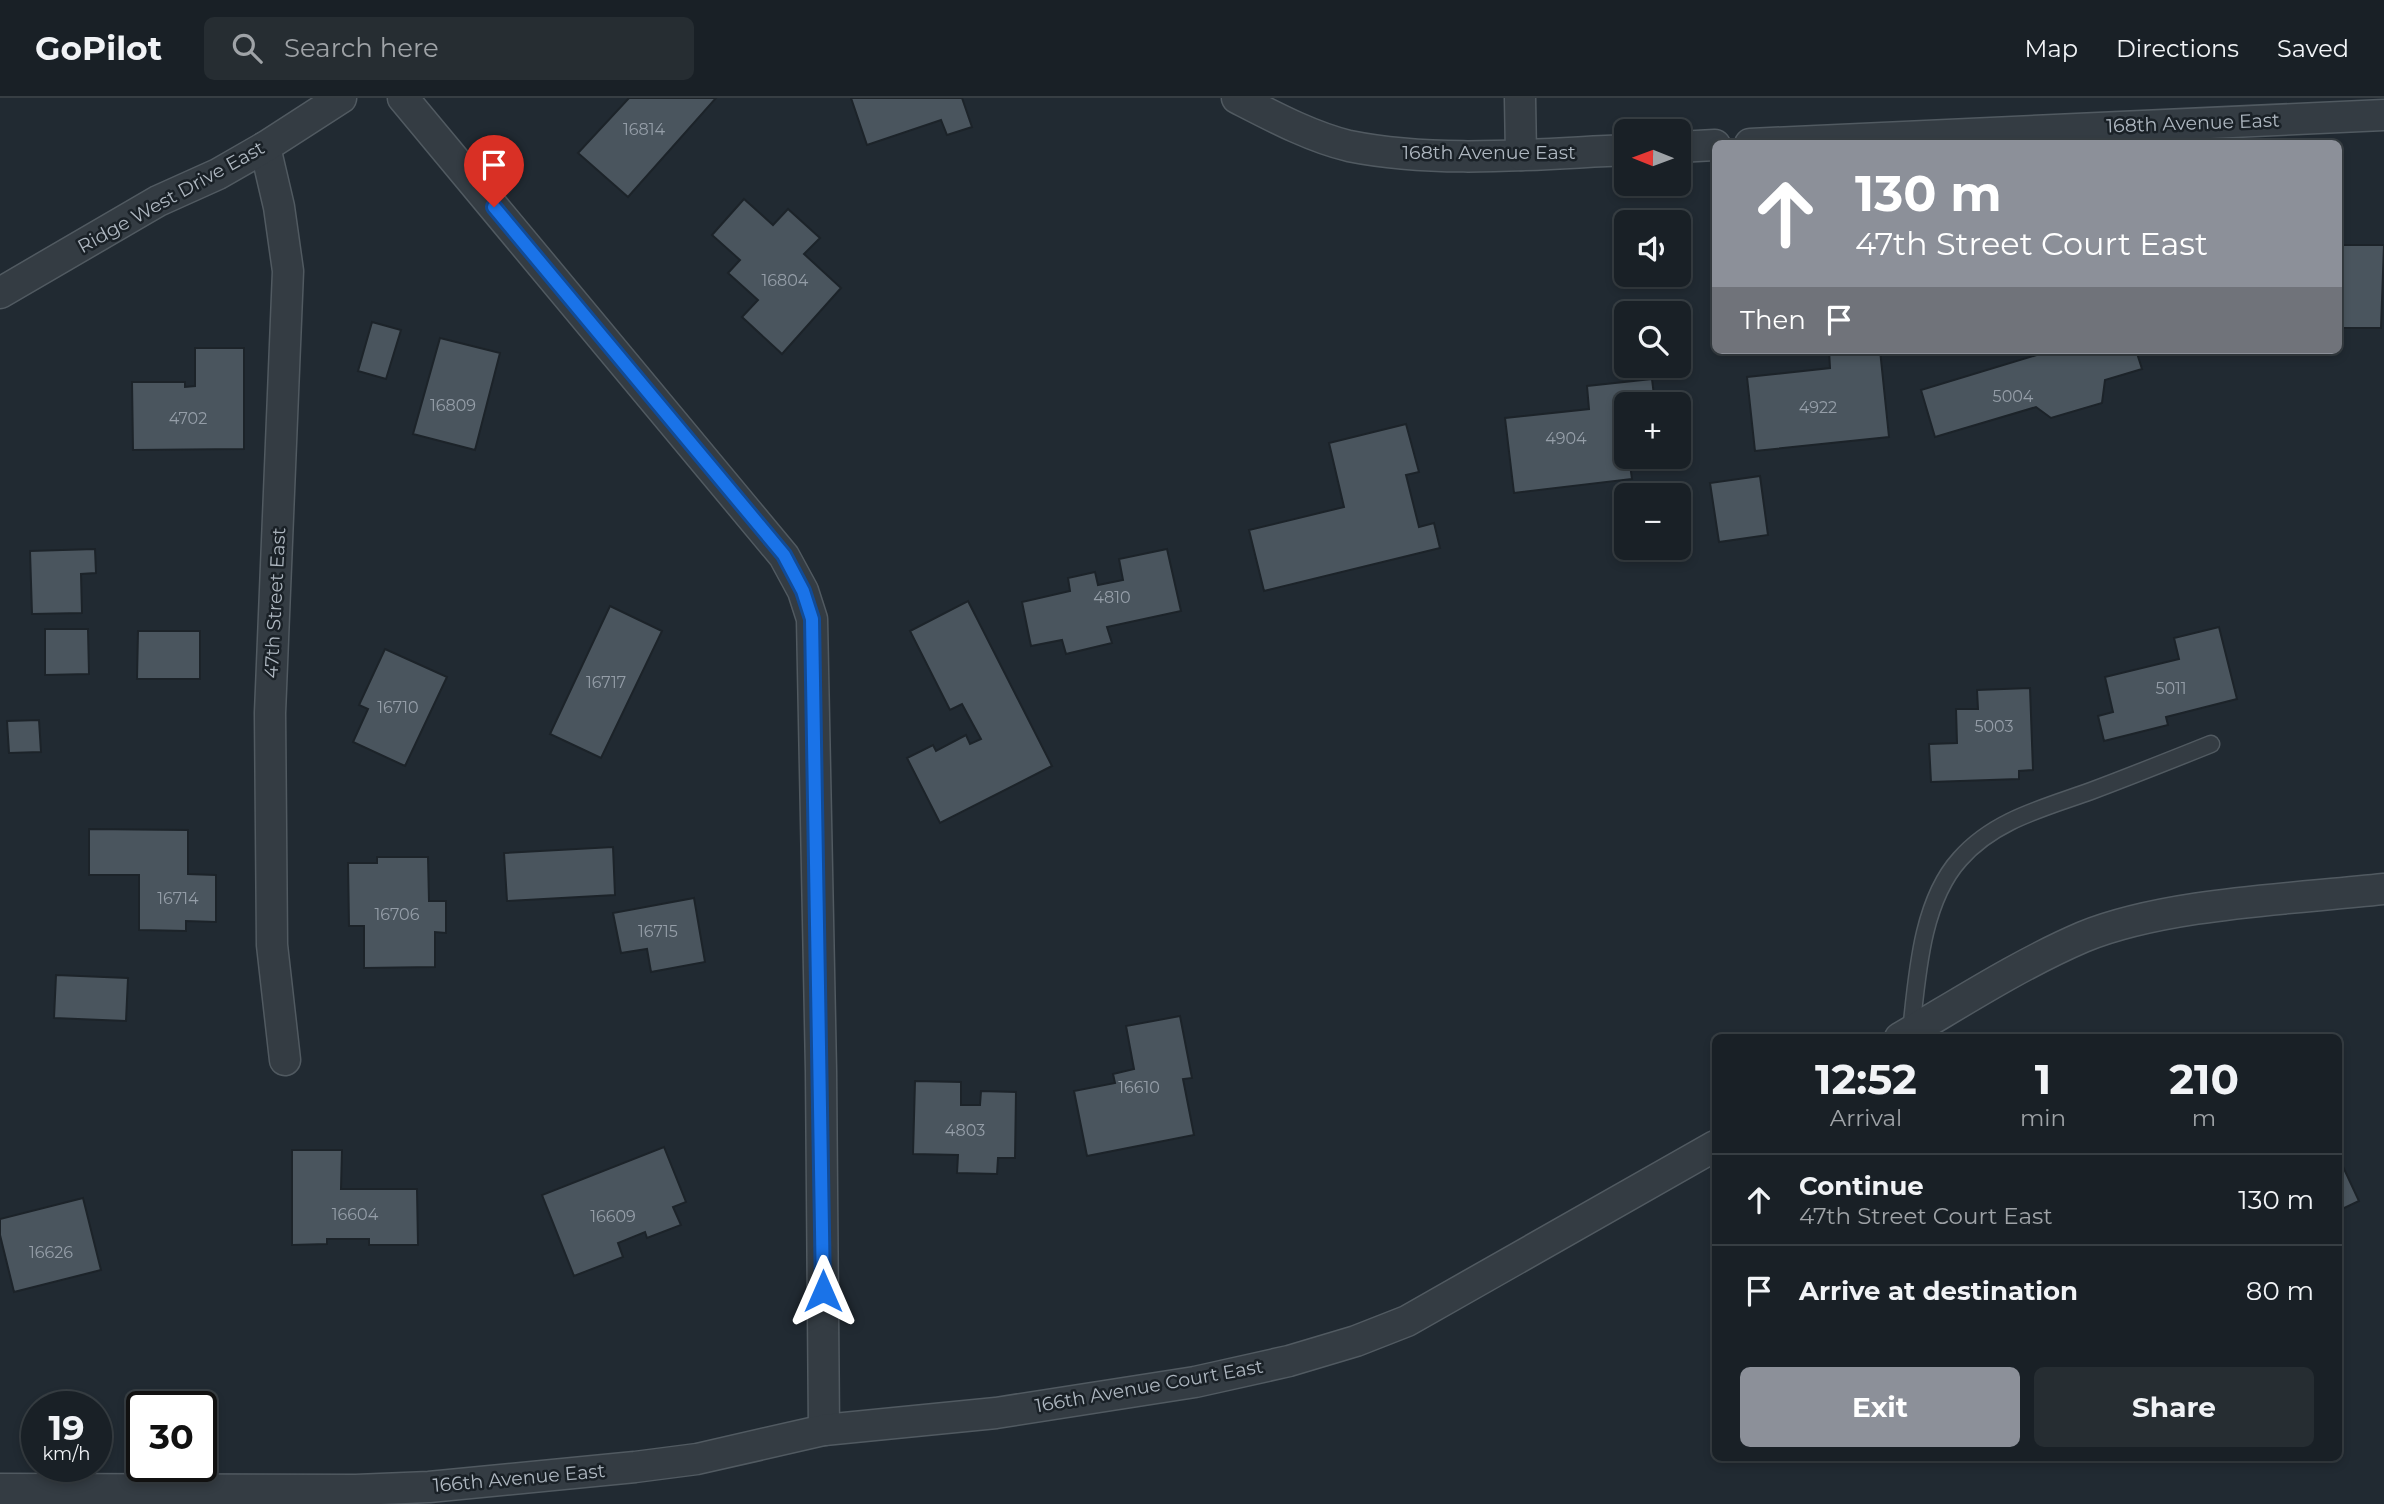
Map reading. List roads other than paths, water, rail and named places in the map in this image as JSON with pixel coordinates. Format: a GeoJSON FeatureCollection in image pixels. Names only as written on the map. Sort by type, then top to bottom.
{"type":"FeatureCollection","features":[{"type":"Feature","properties":{"kind":"street","name":"Ridge West Drive East"},"geometry":{"type":"LineString","coordinates":[[0,293],[158,201],[218,174],[341,98]]}},
{"type":"Feature","properties":{"kind":"street"},"geometry":{"type":"LineString","coordinates":[[403,98],[784,555],[803,591],[812,619],[821,1071],[824,1430]]}},
{"type":"Feature","properties":{"kind":"street","name":"168th Avenue East"},"geometry":{"type":"LineString","coordinates":[[1237,98],[1276,118],[1346,145],[1401,154],[1521,155],[1614,151]]}},
{"type":"Feature","properties":{"kind":"street"},"geometry":{"type":"LineString","coordinates":[[1520,98],[1521,155]]}},
{"type":"Feature","properties":{"kind":"street","name":"168th Avenue East"},"geometry":{"type":"LineString","coordinates":[[1837,140],[2384,115]]}},
{"type":"Feature","properties":{"kind":"street"},"geometry":{"type":"LineString","coordinates":[[1691,146],[1712,145]]}},
{"type":"Feature","properties":{"kind":"street","name":"47th Street East"},"geometry":{"type":"LineString","coordinates":[[265,147],[279,207],[288,271],[270,713],[272,945],[285,1060]]}},
{"type":"Feature","properties":{"kind":"street"},"geometry":{"type":"LineString","coordinates":[[1908,1034],[2084,937],[2125,924],[2197,910],[2384,889]]}},
{"type":"Feature","properties":{"kind":"street","name":"166th Avenue Court East"},"geometry":{"type":"LineString","coordinates":[[824,1430],[996,1413],[1195,1382],[1289,1361],[1356,1341],[1407,1321],[1712,1148]]}},
{"type":"Feature","properties":{"kind":"street","name":"166th Avenue East"},"geometry":{"type":"LineString","coordinates":[[0,1489],[356,1490],[429,1487],[697,1459],[824,1430]]}},
{"type":"Feature","properties":{"kind":"lane"},"geometry":{"type":"LineString","coordinates":[[1906,1034],[1937,897],[1958,860],[1989,831],[2038,809],[2211,744]]}}]}
